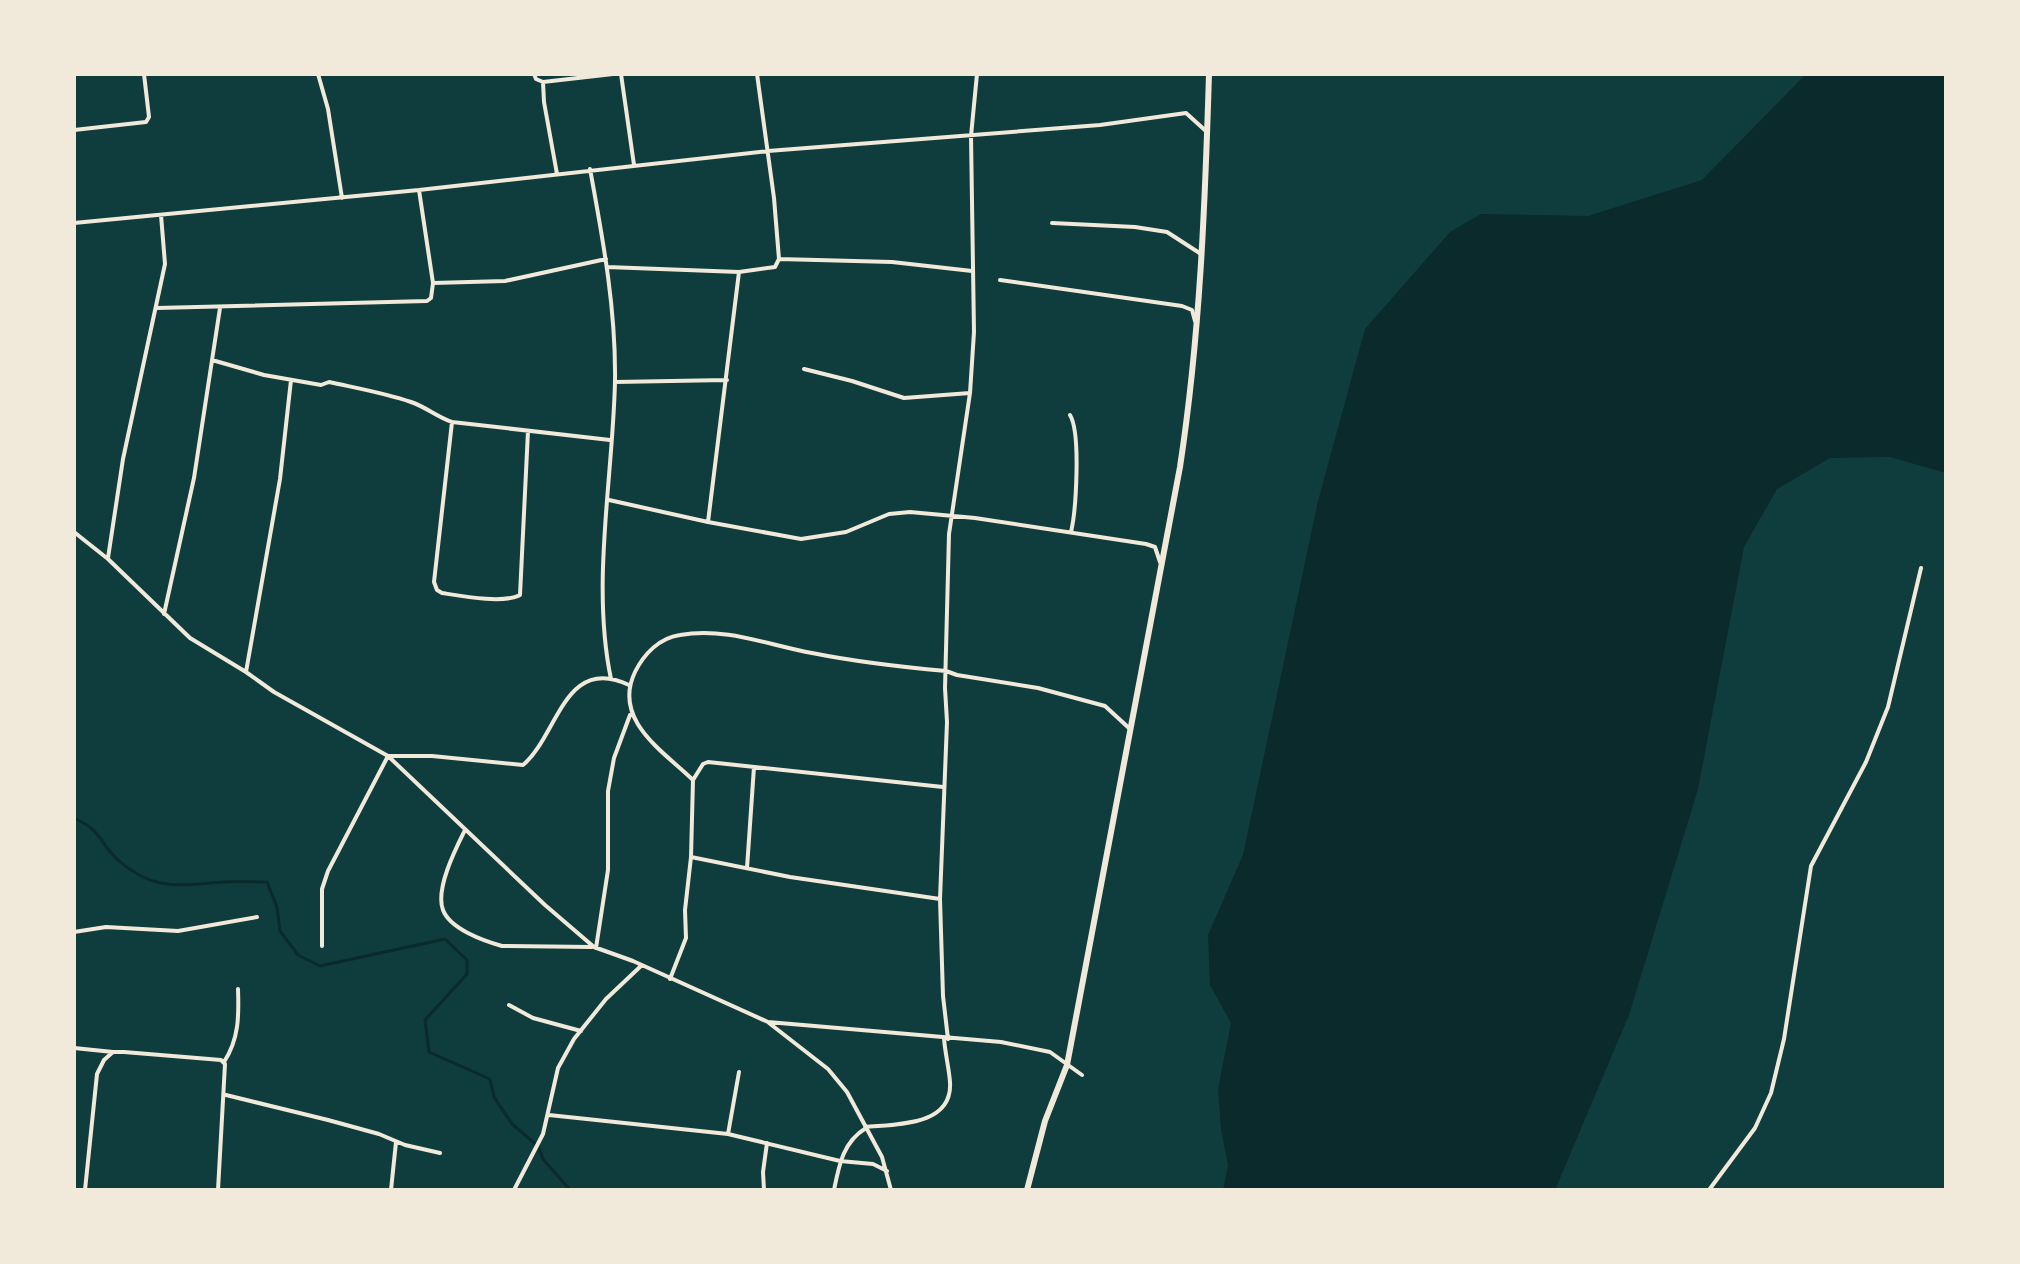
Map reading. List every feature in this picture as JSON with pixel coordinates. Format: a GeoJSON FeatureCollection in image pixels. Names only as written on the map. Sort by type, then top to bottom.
{"type":"FeatureCollection","features":[{"type":"Feature","properties":{"kind":"highway"},"geometry":{"type":"LineString","coordinates":[[1027,1190],[1045,1121],[1067,1065],[1162,568],[1192,385],[1203,255],[1209,74]]}},
{"type":"Feature","properties":{"kind":"street"},"geometry":{"type":"LineString","coordinates":[[74,130],[146,122],[149,117],[144,74]]}},
{"type":"Feature","properties":{"kind":"street"},"geometry":{"type":"LineString","coordinates":[[318,74],[328,109],[342,198]]}},
{"type":"Feature","properties":{"kind":"street"},"geometry":{"type":"LineString","coordinates":[[534,74],[536,79],[543,82],[613,74]]}},
{"type":"Feature","properties":{"kind":"street"},"geometry":{"type":"LineString","coordinates":[[621,74],[634,165]]}},
{"type":"Feature","properties":{"kind":"street"},"geometry":{"type":"LineString","coordinates":[[607,267],[739,272],[771,269],[779,259],[757,74]]}},
{"type":"Feature","properties":{"kind":"street"},"geometry":{"type":"LineString","coordinates":[[834,1190],[840,1161],[855,1136],[866,1127],[929,1118],[946,1099],[951,1085],[943,996],[940,899],[951,516],[970,393],[974,332],[971,136],[977,74]]}},
{"type":"Feature","properties":{"kind":"street"},"geometry":{"type":"LineString","coordinates":[[543,82],[557,174]]}},
{"type":"Feature","properties":{"kind":"street"},"geometry":{"type":"LineString","coordinates":[[74,223],[342,198],[768,151],[1100,125],[1186,113],[1207,132]]}},
{"type":"Feature","properties":{"kind":"street"},"geometry":{"type":"LineString","coordinates":[[590,169],[612,295],[615,382],[604,597],[611,679]]}},
{"type":"Feature","properties":{"kind":"street"},"geometry":{"type":"LineString","coordinates":[[157,308],[427,301],[431,298],[433,283],[419,190]]}},
{"type":"Feature","properties":{"kind":"street"},"geometry":{"type":"LineString","coordinates":[[108,559],[123,459],[165,264],[161,215]]}},
{"type":"Feature","properties":{"kind":"street"},"geometry":{"type":"LineString","coordinates":[[1052,223],[1135,227],[1167,232],[1203,255]]}},
{"type":"Feature","properties":{"kind":"street"},"geometry":{"type":"LineString","coordinates":[[433,283],[505,281],[606,259]]}},
{"type":"Feature","properties":{"kind":"street"},"geometry":{"type":"LineString","coordinates":[[779,259],[892,262],[973,271]]}},
{"type":"Feature","properties":{"kind":"street"},"geometry":{"type":"LineString","coordinates":[[708,522],[739,272]]}},
{"type":"Feature","properties":{"kind":"street"},"geometry":{"type":"LineString","coordinates":[[1000,280],[1182,306],[1192,310],[1198,331]]}},
{"type":"Feature","properties":{"kind":"street"},"geometry":{"type":"LineString","coordinates":[[164,614],[194,478],[220,308]]}},
{"type":"Feature","properties":{"kind":"street"},"geometry":{"type":"LineString","coordinates":[[212,360],[291,380],[321,385],[329,382],[390,396],[413,402],[452,422],[610,440]]}},
{"type":"Feature","properties":{"kind":"street"},"geometry":{"type":"LineString","coordinates":[[804,369],[904,398],[970,393]]}},
{"type":"Feature","properties":{"kind":"street"},"geometry":{"type":"LineString","coordinates":[[246,672],[280,479],[291,380]]}},
{"type":"Feature","properties":{"kind":"street"},"geometry":{"type":"LineString","coordinates":[[615,382],[727,380]]}},
{"type":"Feature","properties":{"kind":"street"},"geometry":{"type":"LineString","coordinates":[[1070,415],[1076,433],[1077,482],[1071,532]]}},
{"type":"Feature","properties":{"kind":"street"},"geometry":{"type":"LineString","coordinates":[[452,422],[434,582],[442,593],[513,598],[520,595],[528,431]]}},
{"type":"Feature","properties":{"kind":"street"},"geometry":{"type":"LineString","coordinates":[[609,500],[801,539],[846,532],[900,512],[951,516],[1155,547],[1162,568]]}},
{"type":"Feature","properties":{"kind":"street"},"geometry":{"type":"LineString","coordinates":[[74,532],[108,559],[190,638],[274,692],[388,756],[595,948]]}},
{"type":"Feature","properties":{"kind":"street"},"geometry":{"type":"LineString","coordinates":[[1709,1190],[1755,1128],[1771,1093],[1784,1039],[1811,866],[1866,762],[1888,707],[1921,568]]}},
{"type":"Feature","properties":{"kind":"street"},"geometry":{"type":"LineString","coordinates":[[693,780],[646,736],[631,712],[629,685],[640,662],[656,644],[677,635],[700,633],[746,637],[870,664],[946,671],[1038,688],[1105,706],[1131,730]]}},
{"type":"Feature","properties":{"kind":"street"},"geometry":{"type":"LineString","coordinates":[[388,756],[443,757],[523,765],[533,755],[571,693],[585,683],[611,679],[629,685]]}},
{"type":"Feature","properties":{"kind":"street"},"geometry":{"type":"LineString","coordinates":[[595,948],[608,870],[608,791],[614,758],[631,712]]}},
{"type":"Feature","properties":{"kind":"street"},"geometry":{"type":"LineString","coordinates":[[322,946],[322,889],[388,756]]}},
{"type":"Feature","properties":{"kind":"street"},"geometry":{"type":"LineString","coordinates":[[670,979],[686,938],[693,780],[703,764],[754,766],[943,787]]}},
{"type":"Feature","properties":{"kind":"street"},"geometry":{"type":"LineString","coordinates":[[747,868],[754,766]]}},
{"type":"Feature","properties":{"kind":"street"},"geometry":{"type":"LineString","coordinates":[[465,830],[449,864],[442,902],[443,910],[455,923],[488,942],[502,946],[595,948],[642,965],[768,1022],[828,1069],[847,1092],[887,1171],[891,1190]]}},
{"type":"Feature","properties":{"kind":"street"},"geometry":{"type":"LineString","coordinates":[[691,857],[940,899]]}},
{"type":"Feature","properties":{"kind":"street"},"geometry":{"type":"LineString","coordinates":[[74,932],[122,927],[178,931],[257,917]]}},
{"type":"Feature","properties":{"kind":"street"},"geometry":{"type":"LineString","coordinates":[[514,1190],[538,1146],[549,1115],[558,1068],[606,999],[642,965]]}},
{"type":"Feature","properties":{"kind":"street"},"geometry":{"type":"LineString","coordinates":[[224,1062],[237,1036],[238,989]]}},
{"type":"Feature","properties":{"kind":"street"},"geometry":{"type":"LineString","coordinates":[[509,1005],[543,1022],[581,1031]]}},
{"type":"Feature","properties":{"kind":"street"},"geometry":{"type":"LineString","coordinates":[[768,1022],[1001,1042],[1050,1052],[1082,1075]]}},
{"type":"Feature","properties":{"kind":"street"},"geometry":{"type":"LineString","coordinates":[[74,1048],[224,1062]]}},
{"type":"Feature","properties":{"kind":"street"},"geometry":{"type":"LineString","coordinates":[[85,1190],[97,1074],[104,1060],[113,1052]]}},
{"type":"Feature","properties":{"kind":"street"},"geometry":{"type":"LineString","coordinates":[[218,1190],[225,1095],[224,1062]]}},
{"type":"Feature","properties":{"kind":"street"},"geometry":{"type":"LineString","coordinates":[[728,1134],[739,1072]]}},
{"type":"Feature","properties":{"kind":"street"},"geometry":{"type":"LineString","coordinates":[[225,1095],[328,1120],[440,1153]]}},
{"type":"Feature","properties":{"kind":"street"},"geometry":{"type":"LineString","coordinates":[[549,1115],[728,1134],[840,1161],[873,1164],[887,1171]]}},
{"type":"Feature","properties":{"kind":"street"},"geometry":{"type":"LineString","coordinates":[[391,1190],[396,1142]]}},
{"type":"Feature","properties":{"kind":"street"},"geometry":{"type":"LineString","coordinates":[[764,1190],[767,1143]]}},
{"type":"Feature","properties":{"kind":"water"},"geometry":{"type":"Polygon","coordinates":[[[1806,74],[1946,74],[1946,473],[1890,457],[1830,458],[1777,489],[1744,547],[1698,789],[1629,1015],[1555,1190],[1223,1190],[1228,1165],[1218,1089],[1231,1023],[1210,985],[1208,935],[1243,855],[1318,501],[1365,329],[1450,232],[1481,214],[1588,216],[1702,180],[1806,74]]]}},
{"type":"Feature","properties":{"kind":"waterway"},"geometry":{"type":"LineString","coordinates":[[74,818],[91,828],[118,860],[156,882],[180,885],[267,882],[277,907],[280,931],[298,955],[320,966],[445,939],[467,960],[467,974],[425,1020],[429,1052],[490,1079],[494,1097],[512,1124],[538,1146],[543,1159],[570,1190]]}}]}
